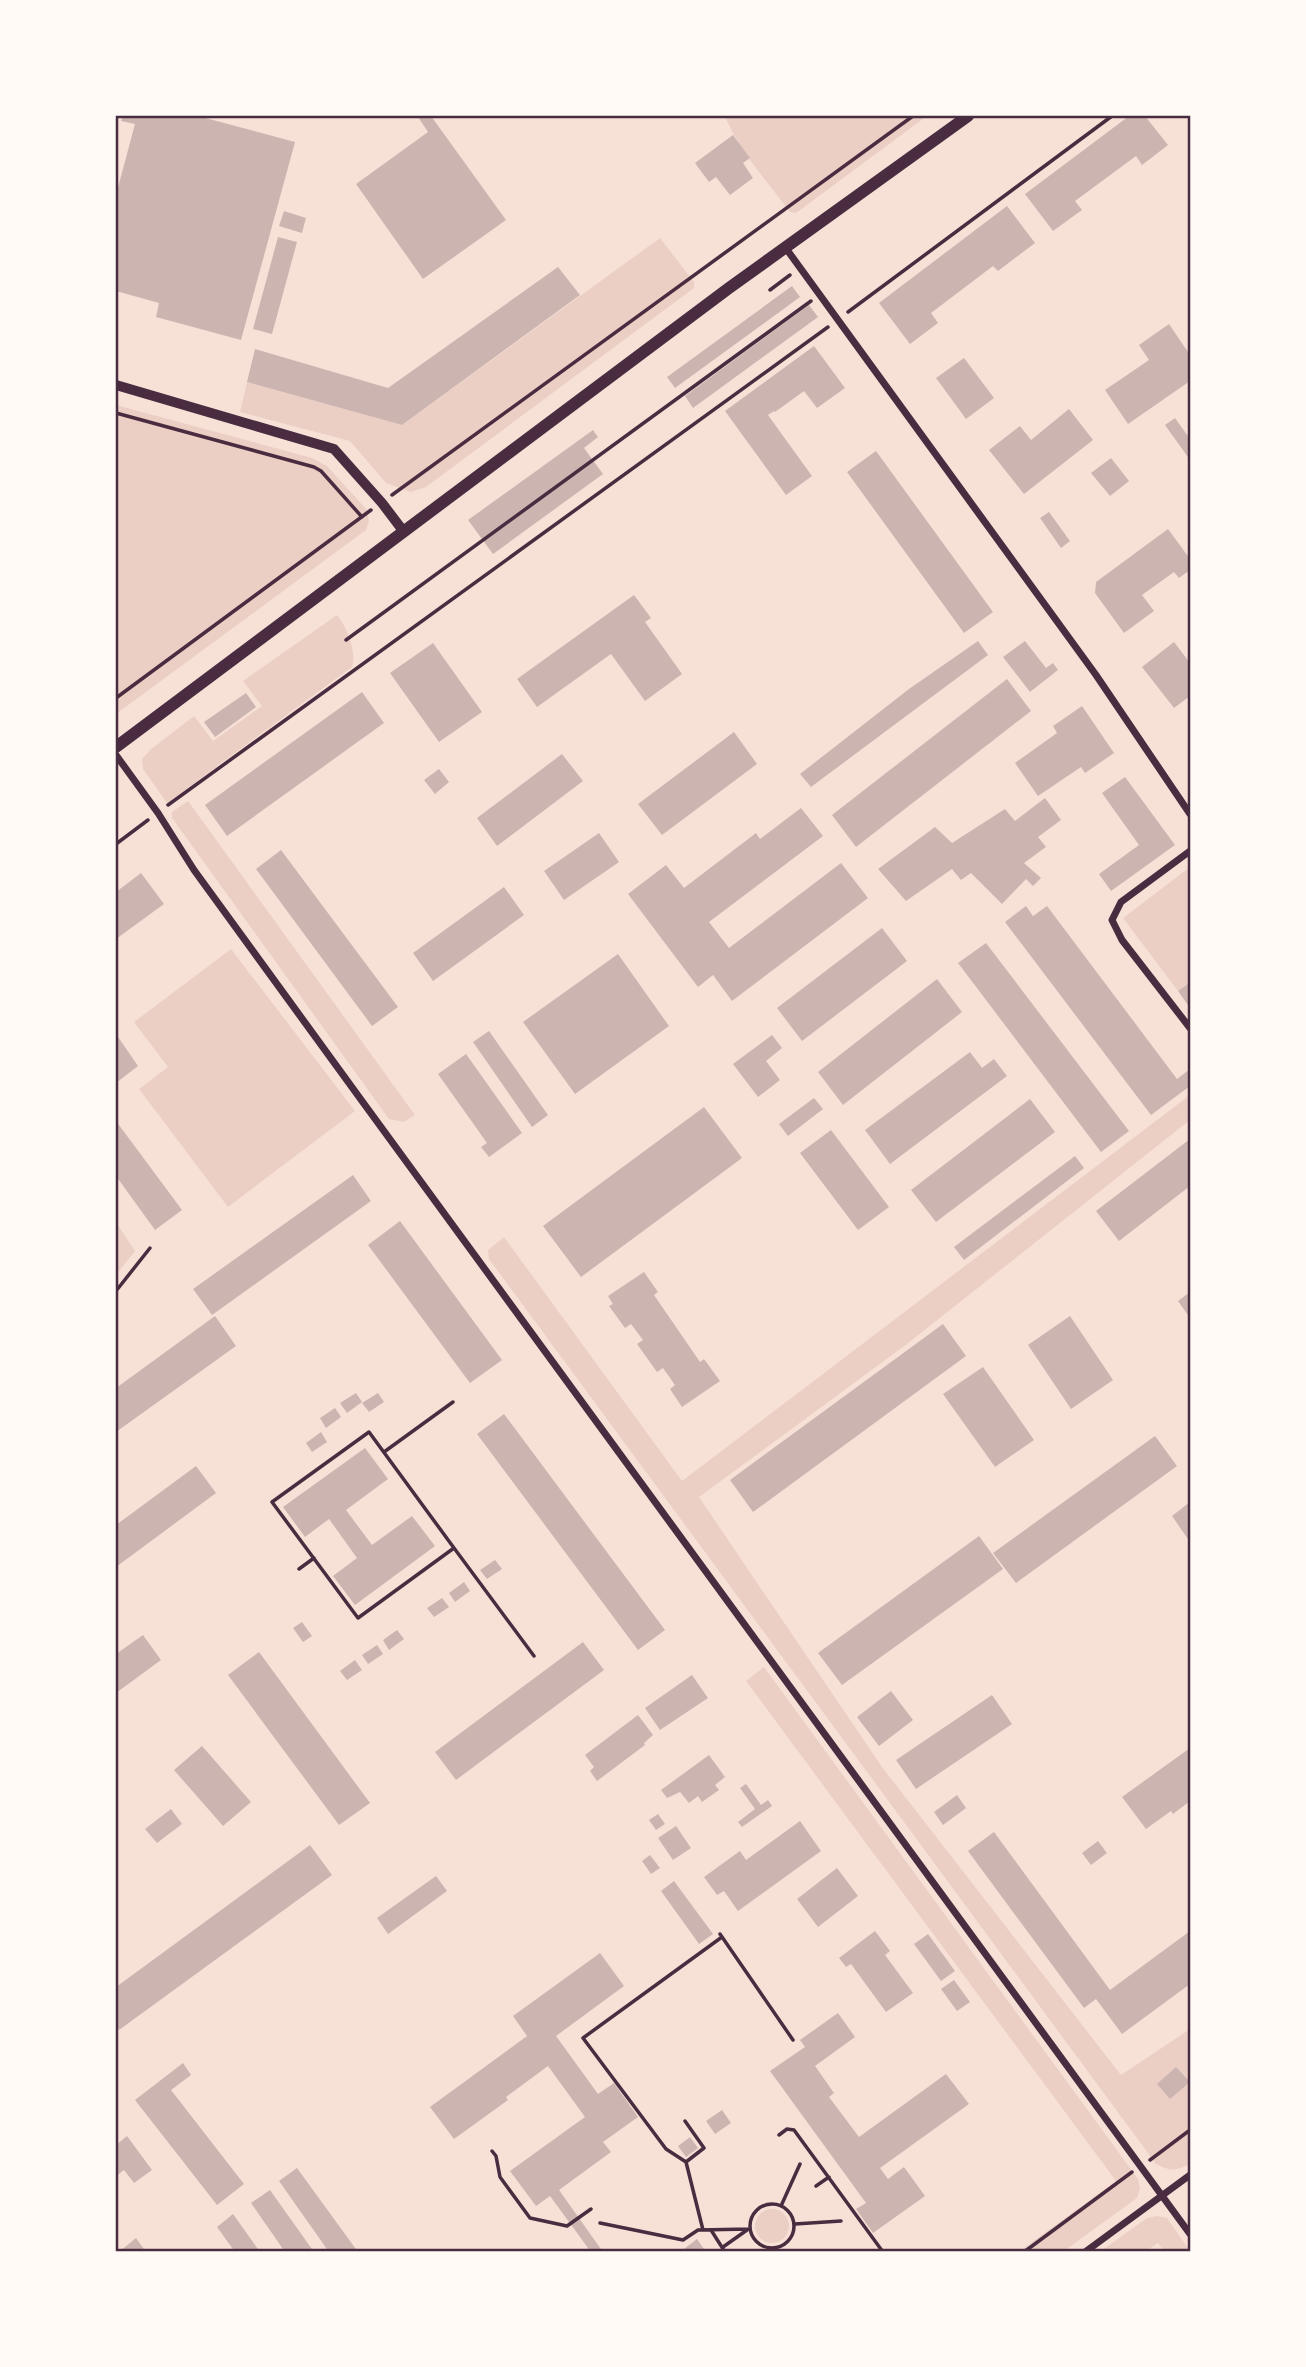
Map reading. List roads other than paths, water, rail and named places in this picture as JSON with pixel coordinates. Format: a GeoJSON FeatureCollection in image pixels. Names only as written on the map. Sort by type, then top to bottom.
{"type":"FeatureCollection","features":[{"type":"Feature","properties":{"kind":"main road"},"geometry":{"type":"LineString","coordinates":[[116,747],[785,247],[968,116]]}},
{"type":"Feature","properties":{"kind":"street"},"geometry":{"type":"LineString","coordinates":[[785,247],[1096,676],[1191,814]]}},
{"type":"Feature","properties":{"kind":"street"},"geometry":{"type":"LineString","coordinates":[[116,385],[334,449],[404,532]]}},
{"type":"Feature","properties":{"kind":"street"},"geometry":{"type":"LineString","coordinates":[[116,755],[158,813],[194,870],[299,1015],[1191,2234]]}},
{"type":"Feature","properties":{"kind":"street"},"geometry":{"type":"LineString","coordinates":[[1191,851],[1121,902],[1112,920],[1122,940],[1191,1028]]}},
{"type":"Feature","properties":{"kind":"street"},"geometry":{"type":"LineString","coordinates":[[1085,2252],[1191,2175]]}}]}
